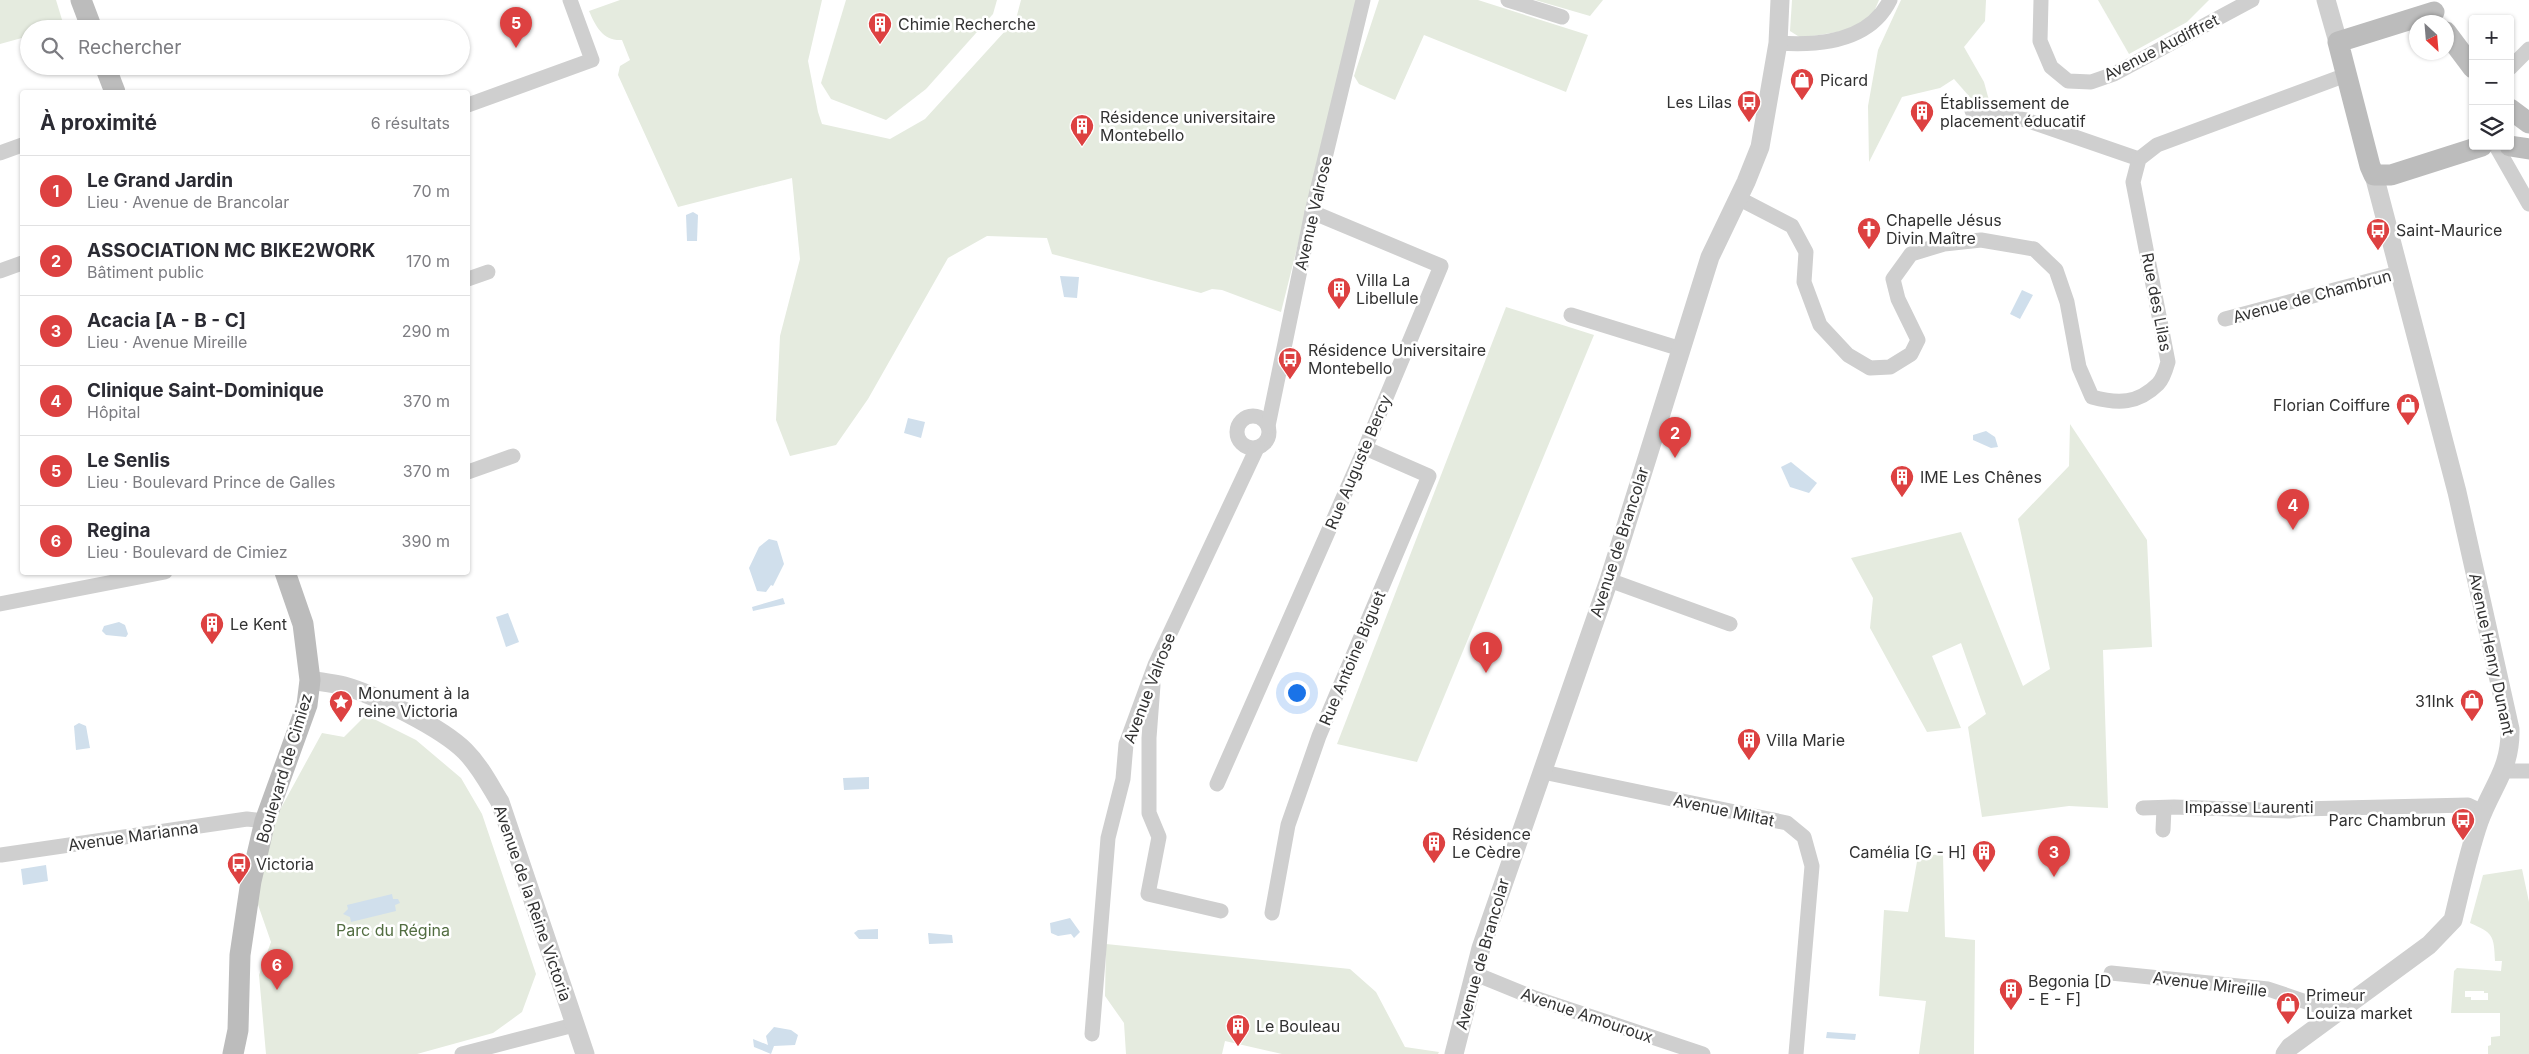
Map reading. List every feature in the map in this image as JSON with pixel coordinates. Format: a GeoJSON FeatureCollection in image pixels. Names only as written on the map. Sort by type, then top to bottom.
{"type":"FeatureCollection","features":[{"type":"Feature","properties":{"kind":"main road"},"geometry":{"type":"LineString","coordinates":[[81,0],[89,20]]}},
{"type":"Feature","properties":{"kind":"main road"},"geometry":{"type":"LineString","coordinates":[[2435,12],[2338,42],[2374,175],[2391,175],[2469,150]]}},
{"type":"Feature","properties":{"kind":"main road"},"geometry":{"type":"LineString","coordinates":[[2454,43],[2469,63]]}},
{"type":"Feature","properties":{"kind":"main road"},"geometry":{"type":"LineString","coordinates":[[108,75],[114,90]]}},
{"type":"Feature","properties":{"kind":"main road"},"geometry":{"type":"LineString","coordinates":[[2514,112],[2529,123]]}},
{"type":"Feature","properties":{"kind":"main road"},"geometry":{"type":"LineString","coordinates":[[2514,147],[2529,149]]}},
{"type":"Feature","properties":{"kind":"main road","name":"Boulevard de Cimiez"},"geometry":{"type":"LineString","coordinates":[[234,1054],[238,1030],[242,935],[265,821],[300,728],[307,705],[310,680],[303,624],[286,575]]}},
{"type":"Feature","properties":{"kind":"street"},"geometry":{"type":"LineString","coordinates":[[470,103],[592,60],[570,0]]}},
{"type":"Feature","properties":{"kind":"street","name":"Avenue Valrose"},"geometry":{"type":"LineString","coordinates":[[1092,1034],[1108,838],[1123,779],[1126,744],[1155,665],[1257,448],[1266,442],[1312,212],[1363,0]]}},
{"type":"Feature","properties":{"kind":"street"},"geometry":{"type":"LineString","coordinates":[[1508,0],[1529,3],[1562,17]]}},
{"type":"Feature","properties":{"kind":"street","name":"Avenue de Brancolar"},"geometry":{"type":"LineString","coordinates":[[1454,1054],[1473,973],[1503,880],[1543,772],[1609,580],[1710,257],[1760,147],[1778,42],[1780,0]]}},
{"type":"Feature","properties":{"kind":"street"},"geometry":{"type":"LineString","coordinates":[[1778,42],[1793,44],[1837,40],[1858,34],[1874,23],[1890,0]]}},
{"type":"Feature","properties":{"kind":"street","name":"Avenue Audiffret"},"geometry":{"type":"LineString","coordinates":[[2041,0],[2040,41],[2051,66],[2068,81],[2091,82],[2114,74],[2252,0]]}},
{"type":"Feature","properties":{"kind":"street"},"geometry":{"type":"LineString","coordinates":[[2326,0],[2338,42]]}},
{"type":"Feature","properties":{"kind":"street"},"geometry":{"type":"LineString","coordinates":[[2514,64],[2529,49]]}},
{"type":"Feature","properties":{"kind":"street"},"geometry":{"type":"LineString","coordinates":[[1972,111],[2026,120],[2139,159],[2157,145],[2346,74]]}},
{"type":"Feature","properties":{"kind":"street"},"geometry":{"type":"LineString","coordinates":[[0,153],[20,146]]}},
{"type":"Feature","properties":{"kind":"street"},"geometry":{"type":"LineString","coordinates":[[2498,150],[2529,204]]}},
{"type":"Feature","properties":{"kind":"street","name":"Rue des Lilas"},"geometry":{"type":"LineString","coordinates":[[1738,198],[1792,226],[1806,252],[1804,282],[1820,325],[1848,356],[1870,368],[1890,367],[1911,354],[1918,340],[1898,299],[1893,279],[1911,254],[1944,244],[1981,240],[2034,249],[2056,270],[2067,302],[2079,367],[2092,397],[2114,403],[2137,398],[2159,383],[2168,362],[2133,182],[2139,159]]}},
{"type":"Feature","properties":{"kind":"street","name":"Avenue Henry Dunant"},"geometry":{"type":"LineString","coordinates":[[2285,1054],[2290,1047],[2410,960],[2447,929],[2453,920],[2483,812],[2503,771],[2510,747],[2510,728],[2457,492],[2374,175]]}},
{"type":"Feature","properties":{"kind":"street","name":"Rue Auguste Bercy"},"geometry":{"type":"LineString","coordinates":[[1216,784],[1365,448],[1441,266],[1312,212]]}},
{"type":"Feature","properties":{"kind":"street"},"geometry":{"type":"LineString","coordinates":[[0,271],[20,264]]}},
{"type":"Feature","properties":{"kind":"street"},"geometry":{"type":"LineString","coordinates":[[470,278],[488,272]]}},
{"type":"Feature","properties":{"kind":"street","name":"Avenue de Chambrun"},"geometry":{"type":"LineString","coordinates":[[2225,319],[2399,274]]}},
{"type":"Feature","properties":{"kind":"street"},"geometry":{"type":"LineString","coordinates":[[1571,315],[1681,349]]}},
{"type":"Feature","properties":{"kind":"street"},"geometry":{"type":"LineString","coordinates":[[1257,448],[1247,448],[1242,445],[1237,436],[1238,426],[1244,418],[1255,416],[1261,418],[1268,426]]}},
{"type":"Feature","properties":{"kind":"street","name":"Rue Antoine Biguet"},"geometry":{"type":"LineString","coordinates":[[1272,913],[1288,825],[1319,736],[1429,476],[1365,448]]}},
{"type":"Feature","properties":{"kind":"street"},"geometry":{"type":"LineString","coordinates":[[470,471],[513,456]]}},
{"type":"Feature","properties":{"kind":"street"},"geometry":{"type":"LineString","coordinates":[[0,604],[150,575]]}},
{"type":"Feature","properties":{"kind":"street"},"geometry":{"type":"LineString","coordinates":[[1609,580],[1730,624]]}},
{"type":"Feature","properties":{"kind":"street"},"geometry":{"type":"LineString","coordinates":[[1155,665],[1149,738],[1149,813],[1158,837],[1148,894],[1220,910]]}},
{"type":"Feature","properties":{"kind":"street","name":"Avenue de la Reine Victoria"},"geometry":{"type":"LineString","coordinates":[[310,680],[354,689],[444,734],[465,751],[483,773],[500,802],[585,1054]]}},
{"type":"Feature","properties":{"kind":"street"},"geometry":{"type":"LineString","coordinates":[[2503,771],[2529,771]]}},
{"type":"Feature","properties":{"kind":"street","name":"Avenue Miltat"},"geometry":{"type":"LineString","coordinates":[[1543,772],[1786,823],[1804,838],[1812,866],[1796,1054]]}},
{"type":"Feature","properties":{"kind":"street","name":"Impasse Laurenti"},"geometry":{"type":"LineString","coordinates":[[2143,808],[2288,811],[2300,809],[2468,805],[2483,812]]}},
{"type":"Feature","properties":{"kind":"street","name":"Impasse Laurenti"},"geometry":{"type":"LineString","coordinates":[[2163,830],[2164,808]]}},
{"type":"Feature","properties":{"kind":"street","name":"Avenue Marianna"},"geometry":{"type":"LineString","coordinates":[[1,855],[238,820],[265,821]]}},
{"type":"Feature","properties":{"kind":"street","name":"Avenue Amouroux"},"geometry":{"type":"LineString","coordinates":[[1473,973],[1532,997],[1703,1054]]}},
{"type":"Feature","properties":{"kind":"street","name":"Avenue Mireille"},"geometry":{"type":"LineString","coordinates":[[2111,973],[2268,989],[2336,1012]]}},
{"type":"Feature","properties":{"kind":"street"},"geometry":{"type":"LineString","coordinates":[[462,1054],[574,1025]]}},
{"type":"Feature","properties":{"kind":"green space"},"geometry":{"type":"Polygon","coordinates":[[[0,0],[56,0],[62,20],[20,20],[20,38],[0,44],[0,0]]]}},
{"type":"Feature","properties":{"kind":"green space"},"geometry":{"type":"Polygon","coordinates":[[[620,0],[822,0],[808,61],[822,124],[890,139],[925,119],[1016,19],[1021,0],[1359,0],[1281,312],[1222,290],[1212,289],[1201,293],[1052,254],[1047,238],[987,236],[948,258],[868,399],[836,445],[790,456],[776,420],[780,336],[800,259],[792,178],[678,207],[618,75],[620,66],[630,60],[622,40],[615,40],[601,32],[589,11],[620,0]]]}},
{"type":"Feature","properties":{"kind":"green space"},"geometry":{"type":"Polygon","coordinates":[[[846,0],[997,0],[993,14],[926,89],[886,120],[831,99],[821,83],[846,0]]]}},
{"type":"Feature","properties":{"kind":"green space"},"geometry":{"type":"Polygon","coordinates":[[[1379,0],[1478,0],[1588,35],[1566,92],[1424,35],[1395,100],[1359,84],[1354,76],[1379,0]]]}},
{"type":"Feature","properties":{"kind":"green space"},"geometry":{"type":"Polygon","coordinates":[[[1535,0],[1603,0],[1590,16],[1535,0]]]}},
{"type":"Feature","properties":{"kind":"green space"},"geometry":{"type":"Polygon","coordinates":[[[1792,0],[1879,0],[1871,19],[1843,31],[1801,38],[1790,31],[1792,0]]]}},
{"type":"Feature","properties":{"kind":"green space"},"geometry":{"type":"Polygon","coordinates":[[[1901,0],[1986,0],[1985,21],[1964,47],[1984,82],[1990,104],[1975,103],[1954,79],[1940,88],[1902,97],[1869,162],[1868,106],[1878,50],[1901,0]]]}},
{"type":"Feature","properties":{"kind":"green space"},"geometry":{"type":"Polygon","coordinates":[[[2098,0],[2209,0],[2187,22],[2129,54],[2098,0]]]}},
{"type":"Feature","properties":{"kind":"green space"},"geometry":{"type":"Polygon","coordinates":[[[1506,307],[1594,335],[1417,762],[1337,744],[1506,307]]]}},
{"type":"Feature","properties":{"kind":"green space"},"geometry":{"type":"Polygon","coordinates":[[[2070,424],[2147,540],[2152,647],[2103,650],[2108,808],[2069,806],[1982,817],[1968,727],[1986,714],[1961,643],[1932,656],[1961,728],[1927,732],[1870,628],[1873,598],[1851,558],[1961,532],[2023,686],[2050,669],[2018,519],[2069,466],[2070,424]]]}},
{"type":"Feature","properties":{"kind":"green space","name":"Parc du Régina"},"geometry":{"type":"Polygon","coordinates":[[[366,715],[416,740],[461,778],[482,814],[536,974],[522,1012],[493,1033],[417,1054],[266,1054],[259,975],[271,942],[256,899],[275,819],[322,733],[344,737],[366,715]]]}},
{"type":"Feature","properties":{"kind":"green space"},"geometry":{"type":"Polygon","coordinates":[[[1943,854],[1945,937],[1975,940],[1974,1054],[1919,1054],[1926,1001],[1879,996],[1884,910],[1908,912],[1918,856],[1943,854]]]}},
{"type":"Feature","properties":{"kind":"green space"},"geometry":{"type":"Polygon","coordinates":[[[2522,869],[2529,902],[2529,1054],[2488,1054],[2491,1037],[2500,1036],[2500,1013],[2451,1013],[2454,971],[2457,968],[2501,971],[2502,961],[2495,961],[2491,936],[2483,929],[2470,923],[2483,875],[2522,869]],[[2465,991],[2465,997],[2471,997],[2471,1000],[2488,1000],[2488,993],[2484,993],[2484,991],[2465,991]]]}},
{"type":"Feature","properties":{"kind":"green space"},"geometry":{"type":"Polygon","coordinates":[[[1106,944],[1350,969],[1376,992],[1405,1047],[1439,1052],[1438,1054],[1282,1054],[1225,1041],[1222,1054],[1126,1054],[1124,1023],[1105,996],[1106,944]]]}},
{"type":"Feature","properties":{"kind":"water"},"geometry":{"type":"Polygon","coordinates":[[[693,212],[698,215],[697,241],[687,241],[686,215],[693,212]]]}},
{"type":"Feature","properties":{"kind":"water"},"geometry":{"type":"Polygon","coordinates":[[[1060,276],[1079,277],[1077,298],[1064,297],[1060,276]]]}},
{"type":"Feature","properties":{"kind":"water"},"geometry":{"type":"Polygon","coordinates":[[[2022,290],[2033,295],[2020,319],[2010,314],[2022,290]]]}},
{"type":"Feature","properties":{"kind":"water"},"geometry":{"type":"Polygon","coordinates":[[[908,418],[925,422],[921,438],[904,433],[908,418]]]}},
{"type":"Feature","properties":{"kind":"water"},"geometry":{"type":"Polygon","coordinates":[[[1986,431],[1995,437],[1998,447],[1991,448],[1973,440],[1973,435],[1986,431]]]}},
{"type":"Feature","properties":{"kind":"water"},"geometry":{"type":"Polygon","coordinates":[[[1791,462],[1817,483],[1809,493],[1790,487],[1781,467],[1791,462]]]}},
{"type":"Feature","properties":{"kind":"water"},"geometry":{"type":"Polygon","coordinates":[[[769,539],[777,541],[784,564],[773,586],[771,585],[766,592],[757,591],[749,568],[759,547],[769,539]]]}},
{"type":"Feature","properties":{"kind":"water"},"geometry":{"type":"Polygon","coordinates":[[[783,598],[785,604],[753,611],[752,607],[783,598]]]}},
{"type":"Feature","properties":{"kind":"water"},"geometry":{"type":"Polygon","coordinates":[[[508,613],[519,642],[506,647],[496,617],[508,613]]]}},
{"type":"Feature","properties":{"kind":"water"},"geometry":{"type":"Polygon","coordinates":[[[119,622],[125,625],[128,634],[126,637],[106,635],[102,631],[104,626],[119,622]]]}},
{"type":"Feature","properties":{"kind":"water"},"geometry":{"type":"Polygon","coordinates":[[[79,723],[86,726],[90,748],[76,750],[74,726],[79,723]]]}},
{"type":"Feature","properties":{"kind":"water"},"geometry":{"type":"Polygon","coordinates":[[[869,777],[869,789],[844,790],[843,778],[869,777]]]}},
{"type":"Feature","properties":{"kind":"water"},"geometry":{"type":"Polygon","coordinates":[[[46,865],[48,881],[23,885],[21,869],[46,865]]]}},
{"type":"Feature","properties":{"kind":"water"},"geometry":{"type":"Polygon","coordinates":[[[392,894],[393,899],[398,899],[400,903],[395,905],[396,911],[351,922],[350,917],[343,914],[348,909],[347,905],[392,894]]]}},
{"type":"Feature","properties":{"kind":"water"},"geometry":{"type":"Polygon","coordinates":[[[1070,918],[1080,932],[1074,938],[1071,934],[1058,936],[1051,933],[1050,923],[1070,918]]]}},
{"type":"Feature","properties":{"kind":"water"},"geometry":{"type":"Polygon","coordinates":[[[878,929],[878,939],[859,939],[854,933],[858,930],[878,929]]]}},
{"type":"Feature","properties":{"kind":"water"},"geometry":{"type":"Polygon","coordinates":[[[928,933],[952,935],[953,943],[929,944],[928,933]]]}},
{"type":"Feature","properties":{"kind":"water"},"geometry":{"type":"Polygon","coordinates":[[[774,1027],[791,1030],[798,1035],[795,1045],[774,1046],[771,1054],[754,1047],[753,1039],[768,1045],[766,1036],[774,1027]]]}},
{"type":"Feature","properties":{"kind":"water"},"geometry":{"type":"Polygon","coordinates":[[[1827,1032],[1856,1034],[1855,1040],[1826,1038],[1827,1032]]]}},
{"type":"Feature","properties":{"kind":"place","name":"Chimie Recherche"},"geometry":{"type":"Point","coordinates":[880,45]}},
{"type":"Feature","properties":{"kind":"place","name":"Le Senlis"},"geometry":{"type":"Point","coordinates":[516,48]}},
{"type":"Feature","properties":{"kind":"place","name":"Picard"},"geometry":{"type":"Point","coordinates":[1802,101]}},
{"type":"Feature","properties":{"kind":"place","name":"Les Lilas"},"geometry":{"type":"Point","coordinates":[1749,123]}},
{"type":"Feature","properties":{"kind":"place","name":"Établissement de placement éducatif"},"geometry":{"type":"Point","coordinates":[1922,133]}},
{"type":"Feature","properties":{"kind":"place","name":"Résidence universitaire Montebello"},"geometry":{"type":"Point","coordinates":[1082,147]}},
{"type":"Feature","properties":{"kind":"place","name":"Chapelle Jésus Divin Maître"},"geometry":{"type":"Point","coordinates":[1869,250]}},
{"type":"Feature","properties":{"kind":"place","name":"Saint-Maurice"},"geometry":{"type":"Point","coordinates":[2378,251]}},
{"type":"Feature","properties":{"kind":"place","name":"Villa La Libellule"},"geometry":{"type":"Point","coordinates":[1339,310]}},
{"type":"Feature","properties":{"kind":"place","name":"Résidence Universitaire Montebello"},"geometry":{"type":"Point","coordinates":[1290,380]}},
{"type":"Feature","properties":{"kind":"place","name":"Florian Coiffure"},"geometry":{"type":"Point","coordinates":[2408,426]}},
{"type":"Feature","properties":{"kind":"place","name":"ASSOCIATION MC BIKE2WORK"},"geometry":{"type":"Point","coordinates":[1675,458]}},
{"type":"Feature","properties":{"kind":"place","name":"IME Les Chênes"},"geometry":{"type":"Point","coordinates":[1902,498]}},
{"type":"Feature","properties":{"kind":"place","name":"Clinique Saint-Dominique"},"geometry":{"type":"Point","coordinates":[2293,530]}},
{"type":"Feature","properties":{"kind":"place","name":"Le Kent"},"geometry":{"type":"Point","coordinates":[212,645]}},
{"type":"Feature","properties":{"kind":"place","name":"Le Grand Jardin"},"geometry":{"type":"Point","coordinates":[1486,673]}},
{"type":"Feature","properties":{"kind":"place","name":"31Ink"},"geometry":{"type":"Point","coordinates":[2472,722]}},
{"type":"Feature","properties":{"kind":"place","name":"Monument à la reine Victoria"},"geometry":{"type":"Point","coordinates":[341,723]}},
{"type":"Feature","properties":{"kind":"place","name":"Villa Marie"},"geometry":{"type":"Point","coordinates":[1749,761]}},
{"type":"Feature","properties":{"kind":"place","name":"Parc Chambrun"},"geometry":{"type":"Point","coordinates":[2463,841]}},
{"type":"Feature","properties":{"kind":"place","name":"Résidence Le Cèdre"},"geometry":{"type":"Point","coordinates":[1434,864]}},
{"type":"Feature","properties":{"kind":"place","name":"Camélia [G - H]"},"geometry":{"type":"Point","coordinates":[1984,873]}},
{"type":"Feature","properties":{"kind":"place","name":"Acacia [A - B - C]"},"geometry":{"type":"Point","coordinates":[2054,877]}},
{"type":"Feature","properties":{"kind":"place","name":"Victoria"},"geometry":{"type":"Point","coordinates":[239,885]}},
{"type":"Feature","properties":{"kind":"place","name":"Regina"},"geometry":{"type":"Point","coordinates":[277,990]}},
{"type":"Feature","properties":{"kind":"place","name":"Begonia [D - E - F]"},"geometry":{"type":"Point","coordinates":[2011,1011]}},
{"type":"Feature","properties":{"kind":"place","name":"Primeur Louiza market"},"geometry":{"type":"Point","coordinates":[2288,1025]}},
{"type":"Feature","properties":{"kind":"place","name":"Le Bouleau"},"geometry":{"type":"Point","coordinates":[1238,1047]}}]}
